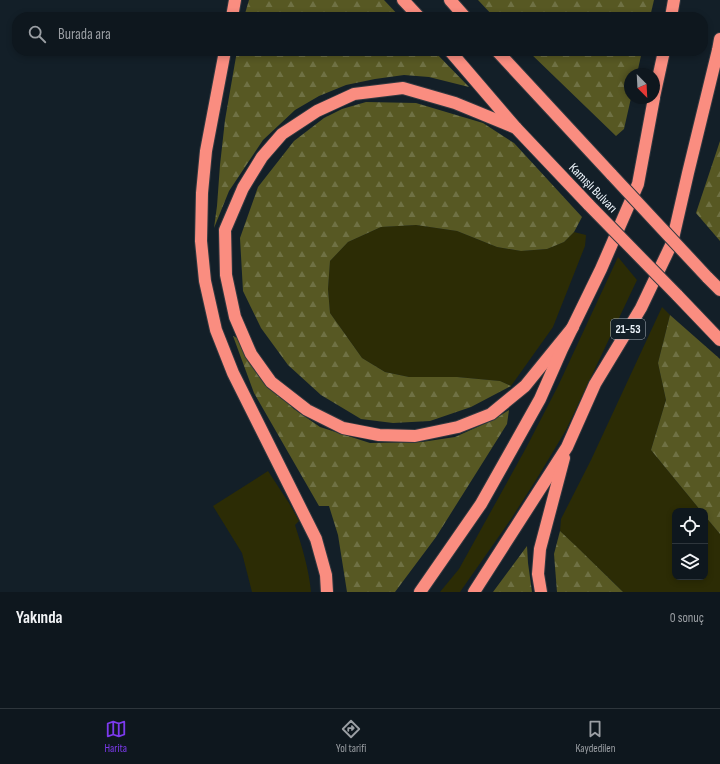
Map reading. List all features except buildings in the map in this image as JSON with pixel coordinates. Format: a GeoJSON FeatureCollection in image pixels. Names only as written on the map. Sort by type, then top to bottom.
{"type":"FeatureCollection","features":[{"type":"Feature","properties":{"kind":"highway"},"geometry":{"type":"LineString","coordinates":[[233,12],[235,0]]}},
{"type":"Feature","properties":{"kind":"highway"},"geometry":{"type":"LineString","coordinates":[[403,0],[414,12]]}},
{"type":"Feature","properties":{"kind":"highway"},"geometry":{"type":"LineString","coordinates":[[450,0],[461,12]]}},
{"type":"Feature","properties":{"kind":"highway"},"geometry":{"type":"LineString","coordinates":[[672,12],[674,0]]}},
{"type":"Feature","properties":{"kind":"highway","name":"21-53"},"geometry":{"type":"LineString","coordinates":[[474,592],[567,447],[595,384],[641,308],[672,243],[719,45]]}},
{"type":"Feature","properties":{"kind":"highway"},"geometry":{"type":"LineString","coordinates":[[224,56],[206,150],[202,193],[201,241],[205,281],[216,330],[233,373],[316,539],[326,574],[327,592]]}},
{"type":"Feature","properties":{"kind":"highway","name":"Kamışlı Bulvarı"},"geometry":{"type":"LineString","coordinates":[[454,56],[516,128],[720,340]]}},
{"type":"Feature","properties":{"kind":"highway","name":"Kamışlı Bulvarı"},"geometry":{"type":"LineString","coordinates":[[502,56],[720,290]]}},
{"type":"Feature","properties":{"kind":"highway"},"geometry":{"type":"LineString","coordinates":[[660,70],[663,56]]}},
{"type":"Feature","properties":{"kind":"highway"},"geometry":{"type":"LineString","coordinates":[[516,128],[455,104],[403,88],[354,94],[317,111],[282,134],[262,157],[243,188],[225,230],[226,275],[234,317],[251,354],[271,382],[307,410],[343,428],[379,435],[415,436],[458,427],[492,414],[525,386],[572,327]]}},
{"type":"Feature","properties":{"kind":"highway"},"geometry":{"type":"LineString","coordinates":[[420,592],[481,504],[540,398],[572,327],[601,269],[638,184],[653,104]]}},
{"type":"Feature","properties":{"kind":"highway"},"geometry":{"type":"LineString","coordinates":[[541,592],[538,574],[540,549],[567,447]]}},
{"type":"Feature","properties":{"kind":"shaded area"},"geometry":{"type":"Polygon","coordinates":[[[416,225],[457,231],[497,247],[521,251],[547,249],[564,242],[574,232],[586,235],[585,246],[553,327],[511,386],[500,381],[457,377],[409,377],[385,372],[362,358],[330,313],[328,289],[330,261],[348,242],[381,227],[416,225]]]}},
{"type":"Feature","properties":{"kind":"shaded area"},"geometry":{"type":"Polygon","coordinates":[[[618,257],[637,280],[566,430],[511,519],[460,592],[440,592],[459,569],[526,448],[558,386],[618,257]]]}},
{"type":"Feature","properties":{"kind":"shaded area"},"geometry":{"type":"Polygon","coordinates":[[[662,307],[670,315],[658,363],[666,400],[651,450],[699,508],[672,508],[672,580],[708,580],[708,520],[720,534],[720,592],[623,592],[560,531],[561,519],[591,460],[662,307]]]}},
{"type":"Feature","properties":{"kind":"shaded area"},"geometry":{"type":"Polygon","coordinates":[[[268,471],[299,521],[295,525],[307,566],[311,592],[252,592],[242,553],[213,506],[268,471]]]}},
{"type":"Feature","properties":{"kind":"green space"},"geometry":{"type":"Polygon","coordinates":[[[249,0],[384,0],[395,12],[245,12],[249,0]]]}},
{"type":"Feature","properties":{"kind":"green space"},"geometry":{"type":"Polygon","coordinates":[[[478,0],[654,0],[651,12],[489,12],[478,0]]]}},
{"type":"Feature","properties":{"kind":"green space"},"geometry":{"type":"Polygon","coordinates":[[[236,56],[439,56],[469,87],[429,77],[404,75],[346,85],[319,96],[295,110],[263,140],[229,191],[214,228],[225,120],[236,56]]]}},
{"type":"Feature","properties":{"kind":"green space"},"geometry":{"type":"Polygon","coordinates":[[[533,56],[641,56],[638,68],[624,68],[624,104],[630,104],[624,129],[616,136],[533,56]]]}},
{"type":"Feature","properties":{"kind":"green space"},"geometry":{"type":"Polygon","coordinates":[[[366,102],[416,103],[483,123],[514,143],[582,217],[574,232],[564,242],[547,249],[521,251],[497,247],[457,231],[416,225],[381,227],[348,242],[330,261],[328,289],[330,313],[362,358],[385,372],[409,377],[457,377],[500,381],[511,386],[471,407],[430,421],[393,423],[361,419],[321,395],[288,365],[261,328],[243,291],[240,238],[258,187],[294,141],[324,118],[342,109],[366,102]]]}},
{"type":"Feature","properties":{"kind":"green space"},"geometry":{"type":"Polygon","coordinates":[[[720,141],[720,241],[696,213],[720,141]]]}},
{"type":"Feature","properties":{"kind":"green space"},"geometry":{"type":"Polygon","coordinates":[[[670,315],[720,359],[720,534],[708,520],[708,508],[699,508],[651,450],[666,400],[658,363],[670,315]]]}},
{"type":"Feature","properties":{"kind":"green space"},"geometry":{"type":"Polygon","coordinates":[[[233,336],[237,338],[249,360],[265,381],[294,409],[320,427],[370,443],[422,442],[455,437],[493,420],[509,410],[507,424],[436,537],[395,592],[347,592],[338,535],[329,506],[319,506],[254,393],[233,336]]]}},
{"type":"Feature","properties":{"kind":"green space"},"geometry":{"type":"Polygon","coordinates":[[[560,531],[623,592],[557,592],[554,554],[560,531]]]}},
{"type":"Feature","properties":{"kind":"green space"},"geometry":{"type":"Polygon","coordinates":[[[527,546],[532,592],[493,592],[527,546]]]}}]}
